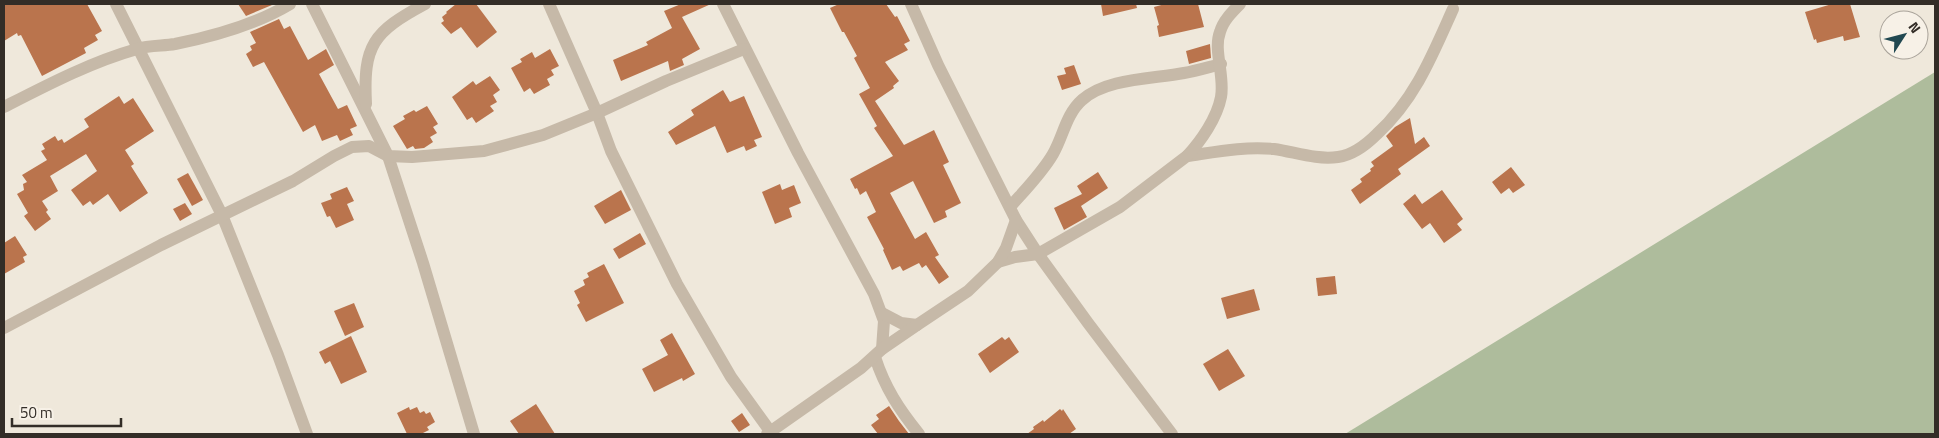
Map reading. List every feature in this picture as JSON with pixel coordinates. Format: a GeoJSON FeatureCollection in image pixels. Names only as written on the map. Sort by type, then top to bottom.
{"type":"FeatureCollection","features":[{"type":"Feature","properties":{"kind":"street"},"geometry":{"type":"LineString","coordinates":[[116,4],[222,215],[278,355],[307,434]]}},
{"type":"Feature","properties":{"kind":"street"},"geometry":{"type":"LineString","coordinates":[[4,107],[84,68],[138,48],[175,44],[237,29],[254,23],[290,4]]}},
{"type":"Feature","properties":{"kind":"street"},"geometry":{"type":"LineString","coordinates":[[312,4],[388,156],[423,263],[474,434]]}},
{"type":"Feature","properties":{"kind":"street"},"geometry":{"type":"LineString","coordinates":[[367,111],[365,84],[367,61],[374,42],[386,28],[405,14],[424,4]]}},
{"type":"Feature","properties":{"kind":"street"},"geometry":{"type":"LineString","coordinates":[[549,4],[597,113],[611,150],[677,284],[731,377],[768,433],[968,290],[998,262],[1006,248],[1016,220]]}},
{"type":"Feature","properties":{"kind":"street"},"geometry":{"type":"LineString","coordinates":[[723,4],[744,49],[882,313],[884,329],[879,353],[888,389],[897,406],[919,434]]}},
{"type":"Feature","properties":{"kind":"street"},"geometry":{"type":"LineString","coordinates":[[911,4],[938,65],[1016,220],[1038,254],[1172,434]]}},
{"type":"Feature","properties":{"kind":"street"},"geometry":{"type":"LineString","coordinates":[[998,262],[1015,257],[1038,254],[1120,207],[1187,156],[1203,136],[1221,98],[1222,80],[1219,32],[1226,19],[1240,4]]}},
{"type":"Feature","properties":{"kind":"street"},"geometry":{"type":"LineString","coordinates":[[1187,156],[1247,149],[1274,149],[1318,157],[1338,157],[1353,152],[1368,142],[1404,106],[1419,82],[1453,9]]}},
{"type":"Feature","properties":{"kind":"street"},"geometry":{"type":"LineString","coordinates":[[4,328],[161,245],[293,181],[352,147],[369,146],[388,156],[412,158],[484,151],[543,135],[744,49]]}},
{"type":"Feature","properties":{"kind":"street"},"geometry":{"type":"LineString","coordinates":[[1010,207],[1045,166],[1054,152],[1072,113],[1080,101],[1088,95],[1111,85],[1183,73],[1221,64]]}},
{"type":"Feature","properties":{"kind":"street"},"geometry":{"type":"LineString","coordinates":[[882,313],[901,323],[917,325]]}},
{"type":"Feature","properties":{"kind":"green space"},"geometry":{"type":"Polygon","coordinates":[[[1935,72],[1935,434],[1345,434],[1935,72]]]}},
{"type":"Feature","properties":{"kind":"building"},"geometry":{"type":"Polygon","coordinates":[[[4,4],[87,4],[102,31],[95,35],[98,40],[84,48],[86,53],[42,76],[21,35],[18,36],[17,33],[4,41],[4,4]]]}},
{"type":"Feature","properties":{"kind":"building"},"geometry":{"type":"Polygon","coordinates":[[[238,4],[271,4],[272,5],[246,16],[238,4]]]}},
{"type":"Feature","properties":{"kind":"building"},"geometry":{"type":"Polygon","coordinates":[[[456,4],[476,4],[497,32],[477,48],[461,27],[451,34],[441,23],[444,21],[442,17],[456,4]]]}},
{"type":"Feature","properties":{"kind":"building"},"geometry":{"type":"Polygon","coordinates":[[[681,4],[711,4],[682,17],[700,49],[682,59],[684,65],[670,71],[668,61],[621,81],[613,60],[648,45],[646,42],[672,28],[664,11],[681,4]]]}},
{"type":"Feature","properties":{"kind":"building"},"geometry":{"type":"Polygon","coordinates":[[[839,4],[886,4],[895,17],[897,16],[910,41],[904,44],[908,50],[885,62],[899,81],[893,86],[894,88],[875,101],[904,145],[934,130],[949,162],[943,165],[961,203],[945,211],[947,217],[934,223],[913,181],[890,193],[915,239],[926,232],[939,255],[935,257],[949,277],[939,284],[926,265],[922,268],[919,263],[903,271],[900,266],[892,270],[884,249],[867,217],[876,212],[866,191],[860,195],[850,179],[893,156],[874,128],[877,126],[859,94],[870,88],[854,58],[857,56],[830,8],[839,4]]]}},
{"type":"Feature","properties":{"kind":"building"},"geometry":{"type":"Polygon","coordinates":[[[1101,4],[1136,4],[1137,8],[1103,16],[1101,4]]]}},
{"type":"Feature","properties":{"kind":"building"},"geometry":{"type":"Polygon","coordinates":[[[1165,4],[1198,4],[1204,27],[1159,37],[1157,26],[1159,25],[1154,7],[1165,4]]]}},
{"type":"Feature","properties":{"kind":"building"},"geometry":{"type":"Polygon","coordinates":[[[1832,4],[1850,4],[1860,37],[1844,41],[1843,36],[1817,43],[1816,39],[1814,40],[1805,12],[1832,4]]]}},
{"type":"Feature","properties":{"kind":"building"},"geometry":{"type":"Polygon","coordinates":[[[279,19],[284,29],[290,26],[308,60],[326,49],[334,65],[319,74],[338,109],[347,105],[357,126],[350,129],[353,135],[340,141],[337,135],[322,141],[315,125],[303,132],[264,62],[253,67],[246,54],[252,50],[250,46],[256,43],[250,32],[279,19]]]}},
{"type":"Feature","properties":{"kind":"building"},"geometry":{"type":"Polygon","coordinates":[[[1210,44],[1211,58],[1189,64],[1186,51],[1210,44]]]}},
{"type":"Feature","properties":{"kind":"building"},"geometry":{"type":"Polygon","coordinates":[[[550,49],[559,66],[551,70],[554,75],[547,79],[550,85],[534,94],[530,88],[524,92],[511,68],[522,62],[520,59],[532,52],[535,58],[550,49]]]}},
{"type":"Feature","properties":{"kind":"building"},"geometry":{"type":"Polygon","coordinates":[[[1074,65],[1081,84],[1062,90],[1057,76],[1066,74],[1064,68],[1074,65]]]}},
{"type":"Feature","properties":{"kind":"building"},"geometry":{"type":"Polygon","coordinates":[[[490,76],[500,90],[493,95],[497,102],[490,106],[494,111],[476,123],[472,117],[467,120],[452,97],[473,81],[476,85],[490,76]]]}},
{"type":"Feature","properties":{"kind":"building"},"geometry":{"type":"Polygon","coordinates":[[[723,90],[730,102],[744,96],[762,137],[754,140],[757,146],[746,151],[744,146],[727,153],[715,126],[676,145],[668,132],[694,115],[691,110],[723,90]]]}},
{"type":"Feature","properties":{"kind":"building"},"geometry":{"type":"Polygon","coordinates":[[[119,96],[124,104],[133,98],[154,131],[125,150],[134,164],[131,166],[148,193],[120,212],[108,194],[93,205],[90,201],[83,206],[71,190],[97,171],[86,154],[50,176],[58,191],[42,201],[51,219],[35,231],[24,216],[28,213],[17,194],[24,190],[23,184],[27,182],[22,175],[47,160],[41,151],[45,149],[42,144],[55,136],[58,141],[62,139],[64,143],[89,127],[84,119],[119,96]]]}},
{"type":"Feature","properties":{"kind":"building"},"geometry":{"type":"Polygon","coordinates":[[[427,106],[438,124],[433,127],[437,133],[430,137],[433,142],[424,148],[415,149],[413,146],[407,149],[393,126],[405,119],[403,116],[427,106]]]}},
{"type":"Feature","properties":{"kind":"building"},"geometry":{"type":"Polygon","coordinates":[[[1410,118],[1415,144],[1424,137],[1430,146],[1398,169],[1401,174],[1360,204],[1351,190],[1362,182],[1360,179],[1371,171],[1370,169],[1374,166],[1371,162],[1393,146],[1386,136],[1395,127],[1410,118]]]}},
{"type":"Feature","properties":{"kind":"building"},"geometry":{"type":"Polygon","coordinates":[[[1511,167],[1525,185],[1513,193],[1509,188],[1501,194],[1492,182],[1511,167]]]}},
{"type":"Feature","properties":{"kind":"building"},"geometry":{"type":"Polygon","coordinates":[[[1098,172],[1108,188],[1081,206],[1087,217],[1064,230],[1054,208],[1082,194],[1077,186],[1098,172]]]}},
{"type":"Feature","properties":{"kind":"building"},"geometry":{"type":"Polygon","coordinates":[[[188,173],[203,200],[192,206],[177,179],[188,173]]]}},
{"type":"Feature","properties":{"kind":"building"},"geometry":{"type":"Polygon","coordinates":[[[780,184],[782,190],[794,185],[801,203],[789,208],[792,217],[775,224],[762,192],[780,184]]]}},
{"type":"Feature","properties":{"kind":"building"},"geometry":{"type":"Polygon","coordinates":[[[347,187],[354,201],[347,204],[354,220],[336,228],[330,216],[327,217],[321,203],[332,199],[330,194],[347,187]]]}},
{"type":"Feature","properties":{"kind":"building"},"geometry":{"type":"Polygon","coordinates":[[[621,190],[631,210],[605,224],[594,206],[621,190]]]}},
{"type":"Feature","properties":{"kind":"building"},"geometry":{"type":"Polygon","coordinates":[[[1442,190],[1463,219],[1457,224],[1462,230],[1444,243],[1430,223],[1422,229],[1403,204],[1415,194],[1422,204],[1442,190]]]}},
{"type":"Feature","properties":{"kind":"building"},"geometry":{"type":"Polygon","coordinates":[[[185,203],[192,214],[180,221],[173,209],[185,203]]]}},
{"type":"Feature","properties":{"kind":"building"},"geometry":{"type":"Polygon","coordinates":[[[640,233],[646,244],[619,259],[613,249],[640,233]]]}},
{"type":"Feature","properties":{"kind":"building"},"geometry":{"type":"Polygon","coordinates":[[[15,236],[27,255],[23,257],[25,262],[4,274],[4,243],[15,236]]]}},
{"type":"Feature","properties":{"kind":"building"},"geometry":{"type":"Polygon","coordinates":[[[604,264],[624,303],[586,322],[577,305],[580,303],[574,291],[585,285],[583,280],[589,277],[587,273],[604,264]]]}},
{"type":"Feature","properties":{"kind":"building"},"geometry":{"type":"Polygon","coordinates":[[[1335,276],[1337,294],[1318,296],[1316,278],[1335,276]]]}},
{"type":"Feature","properties":{"kind":"building"},"geometry":{"type":"Polygon","coordinates":[[[1254,289],[1260,310],[1227,319],[1221,298],[1254,289]]]}},
{"type":"Feature","properties":{"kind":"building"},"geometry":{"type":"Polygon","coordinates":[[[354,303],[364,327],[345,336],[334,311],[354,303]]]}},
{"type":"Feature","properties":{"kind":"building"},"geometry":{"type":"Polygon","coordinates":[[[672,333],[695,374],[683,381],[682,378],[654,392],[642,369],[668,355],[660,340],[672,333]]]}},
{"type":"Feature","properties":{"kind":"building"},"geometry":{"type":"Polygon","coordinates":[[[351,336],[367,372],[341,384],[330,361],[325,364],[319,352],[351,336]]]}},
{"type":"Feature","properties":{"kind":"building"},"geometry":{"type":"Polygon","coordinates":[[[1002,337],[1005,340],[1009,337],[1019,352],[990,373],[978,354],[1002,337]]]}},
{"type":"Feature","properties":{"kind":"building"},"geometry":{"type":"Polygon","coordinates":[[[1228,349],[1245,376],[1219,391],[1203,364],[1228,349]]]}},
{"type":"Feature","properties":{"kind":"building"},"geometry":{"type":"Polygon","coordinates":[[[536,404],[555,434],[519,434],[510,421],[536,404]]]}},
{"type":"Feature","properties":{"kind":"building"},"geometry":{"type":"Polygon","coordinates":[[[889,406],[909,434],[878,434],[871,425],[879,419],[876,415],[889,406]]]}},
{"type":"Feature","properties":{"kind":"building"},"geometry":{"type":"Polygon","coordinates":[[[409,407],[410,410],[417,407],[420,413],[424,411],[426,414],[430,412],[435,422],[427,427],[429,430],[421,434],[407,434],[397,413],[409,407]]]}},
{"type":"Feature","properties":{"kind":"building"},"geometry":{"type":"Polygon","coordinates":[[[1060,409],[1062,411],[1063,409],[1076,429],[1069,434],[1027,434],[1034,429],[1033,427],[1043,420],[1044,422],[1060,409]]]}},
{"type":"Feature","properties":{"kind":"building"},"geometry":{"type":"Polygon","coordinates":[[[742,413],[750,425],[739,432],[731,421],[742,413]]]}}]}
